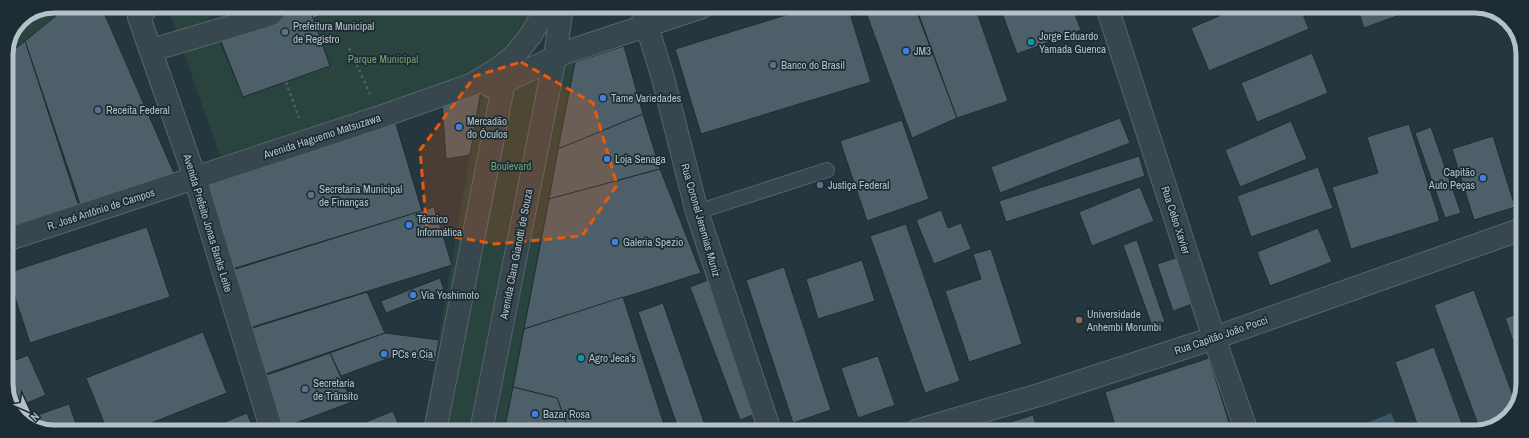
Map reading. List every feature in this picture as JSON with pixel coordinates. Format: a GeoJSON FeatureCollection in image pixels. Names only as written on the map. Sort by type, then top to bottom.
{"type":"FeatureCollection","features":[{"type":"Feature","properties":{"kind":"street","name":"Avenida Prefeito Jonas Banks Leite"},"geometry":{"type":"LineString","coordinates":[[142,13],[152,50],[195,178],[270,425]]}},
{"type":"Feature","properties":{"kind":"street"},"geometry":{"type":"LineString","coordinates":[[152,50],[272,13]]}},
{"type":"Feature","properties":{"kind":"street","name":"Avenida Haguemo Matsuzawa"},"geometry":{"type":"LineString","coordinates":[[195,178],[448,94],[480,80],[515,55],[531,35],[543,13]]}},
{"type":"Feature","properties":{"kind":"street","name":"Avenida Clara Gianotti de Souza"},"geometry":{"type":"LineString","coordinates":[[482,425],[554,57],[561,13]]}},
{"type":"Feature","properties":{"kind":"street"},"geometry":{"type":"LineString","coordinates":[[650,17],[671,13]]}},
{"type":"Feature","properties":{"kind":"street","name":"Rua Celso Xavier"},"geometry":{"type":"LineString","coordinates":[[1108,13],[1214,338],[1245,425]]}},
{"type":"Feature","properties":{"kind":"street","name":"Avenida Haguemo Matsuzawa"},"geometry":{"type":"LineString","coordinates":[[448,94],[504,82],[554,57],[650,17]]}},
{"type":"Feature","properties":{"kind":"street","name":"Rua Coronel Jeremias Muniz"},"geometry":{"type":"LineString","coordinates":[[650,17],[663,78],[697,212],[768,425]]}},
{"type":"Feature","properties":{"kind":"street"},"geometry":{"type":"LineString","coordinates":[[436,425],[504,82]]}},
{"type":"Feature","properties":{"kind":"street","name":"R. José Antônio de Campos"},"geometry":{"type":"LineString","coordinates":[[13,238],[195,178]]}},
{"type":"Feature","properties":{"kind":"street","name":"Rua Capitão João Pocci"},"geometry":{"type":"LineString","coordinates":[[936,425],[1042,394],[1214,338],[1516,231]]}},
{"type":"Feature","properties":{"kind":"lane"},"geometry":{"type":"LineString","coordinates":[[697,212],[827,170]]}},
{"type":"Feature","properties":{"kind":"path"},"geometry":{"type":"LineString","coordinates":[[349,48],[380,116]]}},
{"type":"Feature","properties":{"kind":"path"},"geometry":{"type":"LineString","coordinates":[[286,82],[307,141]]}},
{"type":"Feature","properties":{"kind":"highlighted area"},"geometry":{"type":"Polygon","coordinates":[[[521,62],[593,103],[617,185],[582,236],[495,244],[427,232],[420,150],[475,76],[521,62]]]}},
{"type":"Feature","properties":{"kind":"green space"},"geometry":{"type":"Polygon","coordinates":[[[59,13],[14,50],[16,38],[20,31],[31,20],[46,14],[59,13]]]}},
{"type":"Feature","properties":{"kind":"green space","name":"Parque Municipal"},"geometry":{"type":"Polygon","coordinates":[[[169,13],[207,13],[243,97],[330,66],[313,19],[323,13],[542,13],[499,68],[224,167],[169,13]]]}},
{"type":"Feature","properties":{"kind":"green space","name":"Boulevard"},"geometry":{"type":"Polygon","coordinates":[[[575,62],[505,425],[424,425],[470,155],[483,88],[575,62]]]}},
{"type":"Feature","properties":{"kind":"water"},"geometry":{"type":"Polygon","coordinates":[[[1391,413],[1396,425],[1362,425],[1391,413]]]}},
{"type":"Feature","properties":{"kind":"building","name":"Receita Federal"},"geometry":{"type":"Polygon","coordinates":[[[59,13],[104,13],[177,180],[82,210],[25,41],[59,13]]]}},
{"type":"Feature","properties":{"kind":"building"},"geometry":{"type":"Polygon","coordinates":[[[269,13],[311,13],[330,66],[243,97],[218,34],[269,13]]]}},
{"type":"Feature","properties":{"kind":"building"},"geometry":{"type":"Polygon","coordinates":[[[311,13],[323,13],[313,19],[311,13]]]}},
{"type":"Feature","properties":{"kind":"building","name":"Banco do Brasil"},"geometry":{"type":"Polygon","coordinates":[[[792,13],[850,13],[871,82],[701,134],[675,49],[792,13]]]}},
{"type":"Feature","properties":{"kind":"building","name":"JM3"},"geometry":{"type":"Polygon","coordinates":[[[866,13],[917,13],[957,118],[912,138],[866,13]]]}},
{"type":"Feature","properties":{"kind":"building"},"geometry":{"type":"Polygon","coordinates":[[[918,13],[977,13],[1008,101],[957,118],[918,13]]]}},
{"type":"Feature","properties":{"kind":"building","name":"Jorge Eduardo Yamada Guenca"},"geometry":{"type":"Polygon","coordinates":[[[1002,13],[1074,13],[1081,30],[1017,54],[1002,13]]]}},
{"type":"Feature","properties":{"kind":"building"},"geometry":{"type":"Polygon","coordinates":[[[1226,13],[1302,13],[1309,29],[1209,71],[1191,28],[1226,13]]]}},
{"type":"Feature","properties":{"kind":"building"},"geometry":{"type":"Polygon","coordinates":[[[1359,13],[1405,13],[1364,28],[1359,13]]]}},
{"type":"Feature","properties":{"kind":"building"},"geometry":{"type":"Polygon","coordinates":[[[25,41],[80,210],[13,231],[13,54],[13,50],[25,41]]]}},
{"type":"Feature","properties":{"kind":"building","name":"Tame Variedades"},"geometry":{"type":"Polygon","coordinates":[[[624,46],[643,114],[558,149],[575,62],[624,46]]]}},
{"type":"Feature","properties":{"kind":"building"},"geometry":{"type":"Polygon","coordinates":[[[1312,53],[1328,93],[1257,122],[1241,83],[1312,53]]]}},
{"type":"Feature","properties":{"kind":"building","name":"Mercadão do Óculos"},"geometry":{"type":"Polygon","coordinates":[[[481,90],[470,155],[446,159],[442,100],[481,90]]]}},
{"type":"Feature","properties":{"kind":"building","name":"Secretaria Municipal de Finanças"},"geometry":{"type":"Polygon","coordinates":[[[393,114],[422,211],[229,270],[199,180],[393,114]]]}},
{"type":"Feature","properties":{"kind":"building","name":"Loja Senaga"},"geometry":{"type":"Polygon","coordinates":[[[643,114],[660,169],[549,199],[558,149],[643,114]]]}},
{"type":"Feature","properties":{"kind":"building"},"geometry":{"type":"Polygon","coordinates":[[[1120,118],[1130,143],[1000,193],[991,167],[1120,118]]]}},
{"type":"Feature","properties":{"kind":"building"},"geometry":{"type":"Polygon","coordinates":[[[902,120],[929,199],[867,221],[840,141],[902,120]]]}},
{"type":"Feature","properties":{"kind":"building"},"geometry":{"type":"Polygon","coordinates":[[[1291,121],[1307,159],[1240,187],[1225,150],[1291,121]]]}},
{"type":"Feature","properties":{"kind":"building"},"geometry":{"type":"Polygon","coordinates":[[[1409,124],[1440,221],[1351,249],[1332,187],[1378,173],[1367,137],[1409,124]]]}},
{"type":"Feature","properties":{"kind":"building"},"geometry":{"type":"Polygon","coordinates":[[[1431,127],[1461,213],[1445,218],[1415,133],[1431,127]]]}},
{"type":"Feature","properties":{"kind":"building","name":"Capitão Auto Peças"},"geometry":{"type":"Polygon","coordinates":[[[1493,136],[1515,207],[1474,220],[1452,149],[1493,136]]]}},
{"type":"Feature","properties":{"kind":"building"},"geometry":{"type":"Polygon","coordinates":[[[1139,156],[1145,176],[1006,222],[999,201],[1139,156]]]}},
{"type":"Feature","properties":{"kind":"building"},"geometry":{"type":"Polygon","coordinates":[[[1318,167],[1333,208],[1251,237],[1237,196],[1318,167]]]}},
{"type":"Feature","properties":{"kind":"building","name":"Galeria Spezio"},"geometry":{"type":"Polygon","coordinates":[[[660,169],[701,273],[524,329],[549,199],[660,169]]]}},
{"type":"Feature","properties":{"kind":"building"},"geometry":{"type":"Polygon","coordinates":[[[1140,187],[1154,221],[1092,246],[1079,212],[1140,187]]]}},
{"type":"Feature","properties":{"kind":"building"},"geometry":{"type":"Polygon","coordinates":[[[434,207],[452,265],[246,329],[229,271],[434,207]]]}},
{"type":"Feature","properties":{"kind":"building"},"geometry":{"type":"Polygon","coordinates":[[[941,210],[948,228],[961,223],[971,249],[934,264],[916,220],[941,210]]]}},
{"type":"Feature","properties":{"kind":"building"},"geometry":{"type":"Polygon","coordinates":[[[906,224],[960,381],[925,393],[870,236],[906,224]]]}},
{"type":"Feature","properties":{"kind":"building"},"geometry":{"type":"Polygon","coordinates":[[[147,227],[170,297],[30,343],[13,291],[13,271],[147,227]]]}},
{"type":"Feature","properties":{"kind":"building"},"geometry":{"type":"Polygon","coordinates":[[[1318,228],[1332,262],[1270,286],[1257,252],[1318,228]]]}},
{"type":"Feature","properties":{"kind":"building"},"geometry":{"type":"Polygon","coordinates":[[[1137,240],[1165,322],[1152,326],[1123,245],[1137,240]]]}},
{"type":"Feature","properties":{"kind":"building"},"geometry":{"type":"Polygon","coordinates":[[[991,249],[1022,344],[969,362],[945,291],[981,279],[973,254],[991,249]]]}},
{"type":"Feature","properties":{"kind":"building"},"geometry":{"type":"Polygon","coordinates":[[[1179,257],[1195,303],[1173,311],[1157,264],[1179,257]]]}},
{"type":"Feature","properties":{"kind":"building"},"geometry":{"type":"Polygon","coordinates":[[[862,260],[875,301],[818,319],[806,279],[862,260]]]}},
{"type":"Feature","properties":{"kind":"building"},"geometry":{"type":"Polygon","coordinates":[[[784,267],[831,410],[793,423],[746,280],[784,267]]]}},
{"type":"Feature","properties":{"kind":"building","name":"Via Yoshimoto"},"geometry":{"type":"Polygon","coordinates":[[[440,278],[444,290],[386,313],[381,301],[440,278]]]}},
{"type":"Feature","properties":{"kind":"building"},"geometry":{"type":"Polygon","coordinates":[[[708,280],[758,413],[740,420],[690,287],[708,280]]]}},
{"type":"Feature","properties":{"kind":"building"},"geometry":{"type":"Polygon","coordinates":[[[1474,290],[1514,398],[1504,413],[1493,421],[1478,425],[1434,305],[1474,290]]]}},
{"type":"Feature","properties":{"kind":"building"},"geometry":{"type":"Polygon","coordinates":[[[367,292],[385,333],[260,376],[246,330],[367,292]]]}},
{"type":"Feature","properties":{"kind":"building","name":"Agro Jeca's"},"geometry":{"type":"Polygon","coordinates":[[[623,297],[664,425],[567,425],[557,398],[513,387],[524,329],[623,297]]]}},
{"type":"Feature","properties":{"kind":"building"},"geometry":{"type":"Polygon","coordinates":[[[663,303],[705,425],[677,425],[638,312],[663,303]]]}},
{"type":"Feature","properties":{"kind":"building"},"geometry":{"type":"Polygon","coordinates":[[[1516,314],[1516,349],[1505,318],[1516,314]]]}},
{"type":"Feature","properties":{"kind":"building"},"geometry":{"type":"Polygon","coordinates":[[[203,332],[227,393],[146,425],[105,425],[86,378],[203,332]]]}},
{"type":"Feature","properties":{"kind":"building","name":"PCs e Cia"},"geometry":{"type":"Polygon","coordinates":[[[385,333],[439,340],[435,362],[395,356],[341,376],[330,353],[385,333]]]}},
{"type":"Feature","properties":{"kind":"building"},"geometry":{"type":"Polygon","coordinates":[[[1434,347],[1462,425],[1418,425],[1395,362],[1434,347]]]}},
{"type":"Feature","properties":{"kind":"building","name":"Secretaria de Trânsito"},"geometry":{"type":"Polygon","coordinates":[[[330,353],[352,402],[290,425],[275,425],[261,377],[330,353]]]}},
{"type":"Feature","properties":{"kind":"building"},"geometry":{"type":"Polygon","coordinates":[[[28,355],[46,395],[22,405],[13,385],[13,361],[28,355]]]}},
{"type":"Feature","properties":{"kind":"building"},"geometry":{"type":"Polygon","coordinates":[[[878,356],[895,405],[858,418],[841,368],[878,356]]]}},
{"type":"Feature","properties":{"kind":"building"},"geometry":{"type":"Polygon","coordinates":[[[1209,358],[1230,425],[1115,425],[1105,392],[1209,358]]]}},
{"type":"Feature","properties":{"kind":"building","name":"Bazar Rosa"},"geometry":{"type":"Polygon","coordinates":[[[513,387],[557,398],[567,425],[505,425],[513,387]]]}},
{"type":"Feature","properties":{"kind":"building"},"geometry":{"type":"Polygon","coordinates":[[[69,404],[76,425],[49,425],[30,418],[69,404]]]}},
{"type":"Feature","properties":{"kind":"building"},"geometry":{"type":"Polygon","coordinates":[[[393,411],[399,425],[359,425],[393,411]]]}},
{"type":"Feature","properties":{"kind":"building"},"geometry":{"type":"Polygon","coordinates":[[[247,413],[252,425],[218,425],[247,413]]]}},
{"type":"Feature","properties":{"kind":"building"},"geometry":{"type":"Polygon","coordinates":[[[1033,415],[1036,425],[1001,425],[1033,415]]]}},
{"type":"Feature","properties":{"kind":"place","name":"Prefeitura Municipal de Registro"},"geometry":{"type":"Point","coordinates":[285,32]}},
{"type":"Feature","properties":{"kind":"place","name":"Jorge Eduardo Yamada Guenca"},"geometry":{"type":"Point","coordinates":[1031,42]}},
{"type":"Feature","properties":{"kind":"place","name":"JM3"},"geometry":{"type":"Point","coordinates":[906,51]}},
{"type":"Feature","properties":{"kind":"place","name":"Banco do Brasil"},"geometry":{"type":"Point","coordinates":[773,65]}},
{"type":"Feature","properties":{"kind":"place","name":"Tame Variedades"},"geometry":{"type":"Point","coordinates":[603,98]}},
{"type":"Feature","properties":{"kind":"place","name":"Receita Federal"},"geometry":{"type":"Point","coordinates":[98,110]}},
{"type":"Feature","properties":{"kind":"place","name":"Mercadão do Óculos"},"geometry":{"type":"Point","coordinates":[459,127]}},
{"type":"Feature","properties":{"kind":"place","name":"Loja Senaga"},"geometry":{"type":"Point","coordinates":[607,159]}},
{"type":"Feature","properties":{"kind":"place","name":"Capitão Auto Peças"},"geometry":{"type":"Point","coordinates":[1483,178]}},
{"type":"Feature","properties":{"kind":"place","name":"Justiça Federal"},"geometry":{"type":"Point","coordinates":[820,185]}},
{"type":"Feature","properties":{"kind":"place","name":"Secretaria Municipal de Finanças"},"geometry":{"type":"Point","coordinates":[311,195]}},
{"type":"Feature","properties":{"kind":"place","name":"Técnico Informática"},"geometry":{"type":"Point","coordinates":[409,225]}},
{"type":"Feature","properties":{"kind":"place","name":"Galeria Spezio"},"geometry":{"type":"Point","coordinates":[615,242]}},
{"type":"Feature","properties":{"kind":"place","name":"Via Yoshimoto"},"geometry":{"type":"Point","coordinates":[413,295]}},
{"type":"Feature","properties":{"kind":"place","name":"Universidade Anhembi Morumbi"},"geometry":{"type":"Point","coordinates":[1079,320]}},
{"type":"Feature","properties":{"kind":"place","name":"PCs e Cia"},"geometry":{"type":"Point","coordinates":[384,354]}},
{"type":"Feature","properties":{"kind":"place","name":"Agro Jeca's"},"geometry":{"type":"Point","coordinates":[581,358]}},
{"type":"Feature","properties":{"kind":"place","name":"Secretaria de Trânsito"},"geometry":{"type":"Point","coordinates":[305,389]}},
{"type":"Feature","properties":{"kind":"place","name":"Bazar Rosa"},"geometry":{"type":"Point","coordinates":[535,414]}}]}
